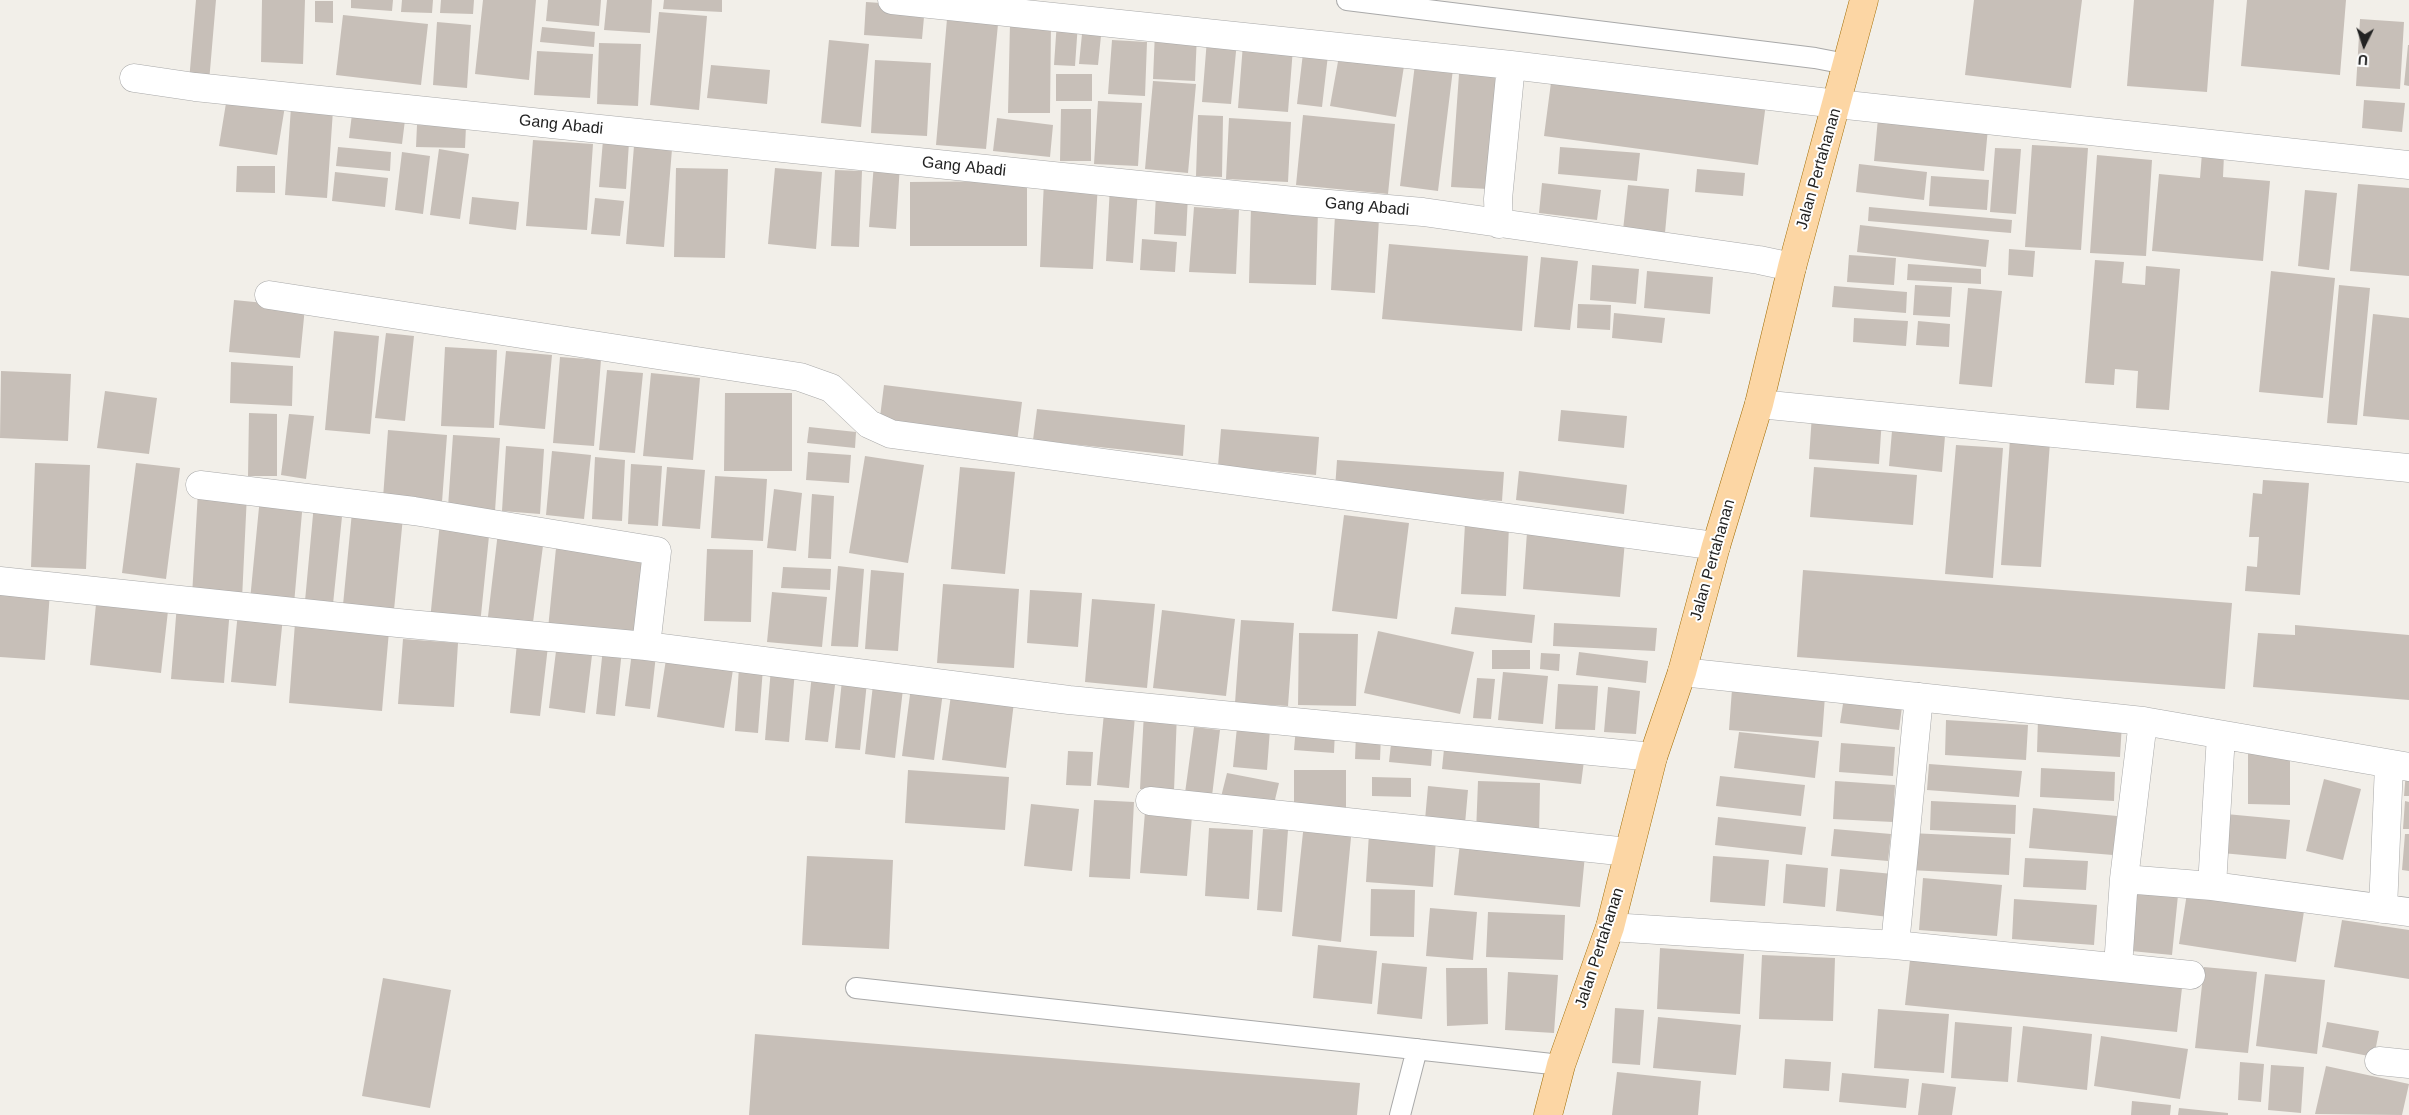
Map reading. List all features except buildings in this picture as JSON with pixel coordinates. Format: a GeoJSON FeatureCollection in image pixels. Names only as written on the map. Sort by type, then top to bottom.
{"type":"FeatureCollection","features":[{"type":"Feature","properties":{"kind":"main road","name":"Jalan Pertahanan"},"geometry":{"type":"LineString","coordinates":[[1548,1115],[1561,1065],[1610,927],[1653,758],[1682,672],[1716,546],[1759,404],[1792,267],[1864,0]]}},
{"type":"Feature","properties":{"kind":"street"},"geometry":{"type":"LineString","coordinates":[[892,0],[1511,65],[1837,104],[2409,165]]}},
{"type":"Feature","properties":{"kind":"street"},"geometry":{"type":"LineString","coordinates":[[1499,224],[1498,199],[1511,65]]}},
{"type":"Feature","properties":{"kind":"street","name":"Gang Abadi"},"geometry":{"type":"LineString","coordinates":[[134,78],[195,88],[1274,199],[1422,212],[1759,260],[1792,267]]}},
{"type":"Feature","properties":{"kind":"street"},"geometry":{"type":"LineString","coordinates":[[270,295],[800,376],[831,388],[869,424],[891,434],[1716,546]]}},
{"type":"Feature","properties":{"kind":"street"},"geometry":{"type":"LineString","coordinates":[[1759,404],[2409,468]]}},
{"type":"Feature","properties":{"kind":"street"},"geometry":{"type":"LineString","coordinates":[[200,485],[414,511],[657,551],[646,646]]}},
{"type":"Feature","properties":{"kind":"street"},"geometry":{"type":"LineString","coordinates":[[0,580],[398,623],[646,646],[1069,700],[1653,758]]}},
{"type":"Feature","properties":{"kind":"street"},"geometry":{"type":"LineString","coordinates":[[1682,672],[2143,721],[2399,766],[2382,909]]}},
{"type":"Feature","properties":{"kind":"street"},"geometry":{"type":"LineString","coordinates":[[1895,945],[1919,696]]}},
{"type":"Feature","properties":{"kind":"street"},"geometry":{"type":"LineString","coordinates":[[2118,967],[2124,879],[2143,721]]}},
{"type":"Feature","properties":{"kind":"street"},"geometry":{"type":"LineString","coordinates":[[2212,886],[2221,735]]}},
{"type":"Feature","properties":{"kind":"street"},"geometry":{"type":"LineString","coordinates":[[1150,801],[1628,852]]}},
{"type":"Feature","properties":{"kind":"street"},"geometry":{"type":"LineString","coordinates":[[2124,879],[2212,886],[2409,912]]}},
{"type":"Feature","properties":{"kind":"street"},"geometry":{"type":"LineString","coordinates":[[1610,927],[1895,945],[2191,976]]}},
{"type":"Feature","properties":{"kind":"street"},"geometry":{"type":"LineString","coordinates":[[2379,1061],[2409,1064]]}},
{"type":"Feature","properties":{"kind":"lane"},"geometry":{"type":"LineString","coordinates":[[1347,0],[1806,57],[1846,64]]}},
{"type":"Feature","properties":{"kind":"lane"},"geometry":{"type":"LineString","coordinates":[[856,988],[1561,1065]]}},
{"type":"Feature","properties":{"kind":"lane"},"geometry":{"type":"LineString","coordinates":[[1400,1115],[1417,1049]]}}]}
